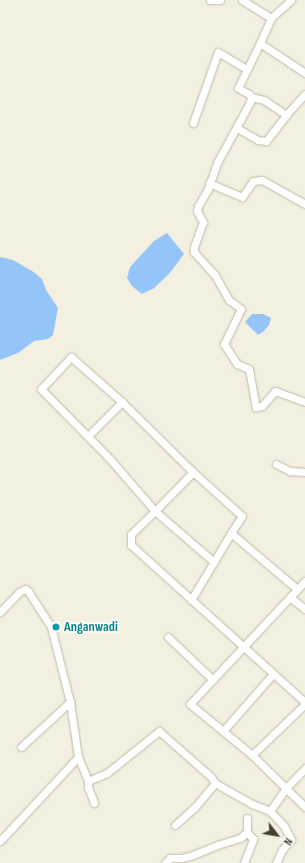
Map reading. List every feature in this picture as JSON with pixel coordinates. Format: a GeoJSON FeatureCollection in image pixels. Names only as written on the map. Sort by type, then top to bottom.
{"type":"FeatureCollection","features":[{"type":"Feature","properties":{"kind":"street"},"geometry":{"type":"LineString","coordinates":[[210,0],[220,0]]}},
{"type":"Feature","properties":{"kind":"street"},"geometry":{"type":"LineString","coordinates":[[242,0],[272,18]]}},
{"type":"Feature","properties":{"kind":"street"},"geometry":{"type":"LineString","coordinates":[[286,115],[264,100],[251,98],[238,88],[246,69],[263,45],[272,18],[291,0]]}},
{"type":"Feature","properties":{"kind":"street"},"geometry":{"type":"LineString","coordinates":[[263,45],[305,73]]}},
{"type":"Feature","properties":{"kind":"street"},"geometry":{"type":"LineString","coordinates":[[193,123],[218,52],[246,69]]}},
{"type":"Feature","properties":{"kind":"street"},"geometry":{"type":"LineString","coordinates":[[237,128],[263,142],[271,137],[286,115],[305,94]]}},
{"type":"Feature","properties":{"kind":"street"},"geometry":{"type":"LineString","coordinates":[[251,98],[237,128],[216,163],[209,183],[198,206],[197,211],[203,222],[194,247],[194,252],[215,275],[229,300],[241,309],[224,344],[236,364],[249,369],[256,407],[262,406],[274,391],[305,402]]}},
{"type":"Feature","properties":{"kind":"street"},"geometry":{"type":"LineString","coordinates":[[209,183],[242,197],[253,181],[262,180],[305,204]]}},
{"type":"Feature","properties":{"kind":"street"},"geometry":{"type":"LineString","coordinates":[[191,600],[242,516],[193,472],[122,402],[71,357],[41,389],[109,458],[155,511],[214,562]]}},
{"type":"Feature","properties":{"kind":"street"},"geometry":{"type":"LineString","coordinates":[[88,436],[122,402]]}},
{"type":"Feature","properties":{"kind":"street"},"geometry":{"type":"LineString","coordinates":[[276,464],[290,471],[305,472]]}},
{"type":"Feature","properties":{"kind":"street"},"geometry":{"type":"LineString","coordinates":[[193,472],[131,534],[130,545],[305,703],[252,755]]}},
{"type":"Feature","properties":{"kind":"street"},"geometry":{"type":"LineString","coordinates":[[231,533],[298,589]]}},
{"type":"Feature","properties":{"kind":"street"},"geometry":{"type":"LineString","coordinates":[[305,581],[190,704],[252,755],[305,807]]}},
{"type":"Feature","properties":{"kind":"street"},"geometry":{"type":"LineString","coordinates":[[0,612],[19,592],[25,589],[28,591],[51,628],[70,702],[78,757],[88,781],[88,787],[94,803]]}},
{"type":"Feature","properties":{"kind":"street"},"geometry":{"type":"LineString","coordinates":[[290,597],[305,609]]}},
{"type":"Feature","properties":{"kind":"street"},"geometry":{"type":"LineString","coordinates":[[168,637],[213,680]]}},
{"type":"Feature","properties":{"kind":"street"},"geometry":{"type":"LineString","coordinates":[[223,731],[273,674]]}},
{"type":"Feature","properties":{"kind":"street"},"geometry":{"type":"LineString","coordinates":[[21,747],[70,702]]}},
{"type":"Feature","properties":{"kind":"street"},"geometry":{"type":"LineString","coordinates":[[88,781],[107,773],[159,731],[211,777],[215,783],[252,804],[270,811],[284,826],[291,838],[282,850],[276,863]]}},
{"type":"Feature","properties":{"kind":"street"},"geometry":{"type":"LineString","coordinates":[[0,841],[78,757]]}},
{"type":"Feature","properties":{"kind":"street"},"geometry":{"type":"LineString","coordinates":[[270,811],[286,788],[305,768]]}},
{"type":"Feature","properties":{"kind":"street"},"geometry":{"type":"LineString","coordinates":[[175,825],[196,807],[215,783]]}},
{"type":"Feature","properties":{"kind":"street"},"geometry":{"type":"LineString","coordinates":[[244,863],[251,850],[253,839],[247,832],[247,818]]}},
{"type":"Feature","properties":{"kind":"street"},"geometry":{"type":"LineString","coordinates":[[165,863],[170,858],[181,858],[217,845],[234,841],[247,832]]}},
{"type":"Feature","properties":{"kind":"water"},"geometry":{"type":"Polygon","coordinates":[[[167,233],[184,254],[169,274],[154,288],[142,294],[132,286],[127,278],[130,267],[154,241],[167,233]]]}},
{"type":"Feature","properties":{"kind":"water"},"geometry":{"type":"Polygon","coordinates":[[[0,257],[13,260],[32,271],[42,279],[46,290],[58,308],[53,335],[48,339],[34,341],[18,353],[0,360],[0,257]]]}},
{"type":"Feature","properties":{"kind":"water"},"geometry":{"type":"Polygon","coordinates":[[[252,314],[263,314],[271,318],[269,325],[258,335],[245,322],[252,314]]]}},
{"type":"Feature","properties":{"kind":"place","name":"Anganwadi"},"geometry":{"type":"Point","coordinates":[56,627]}}]}
